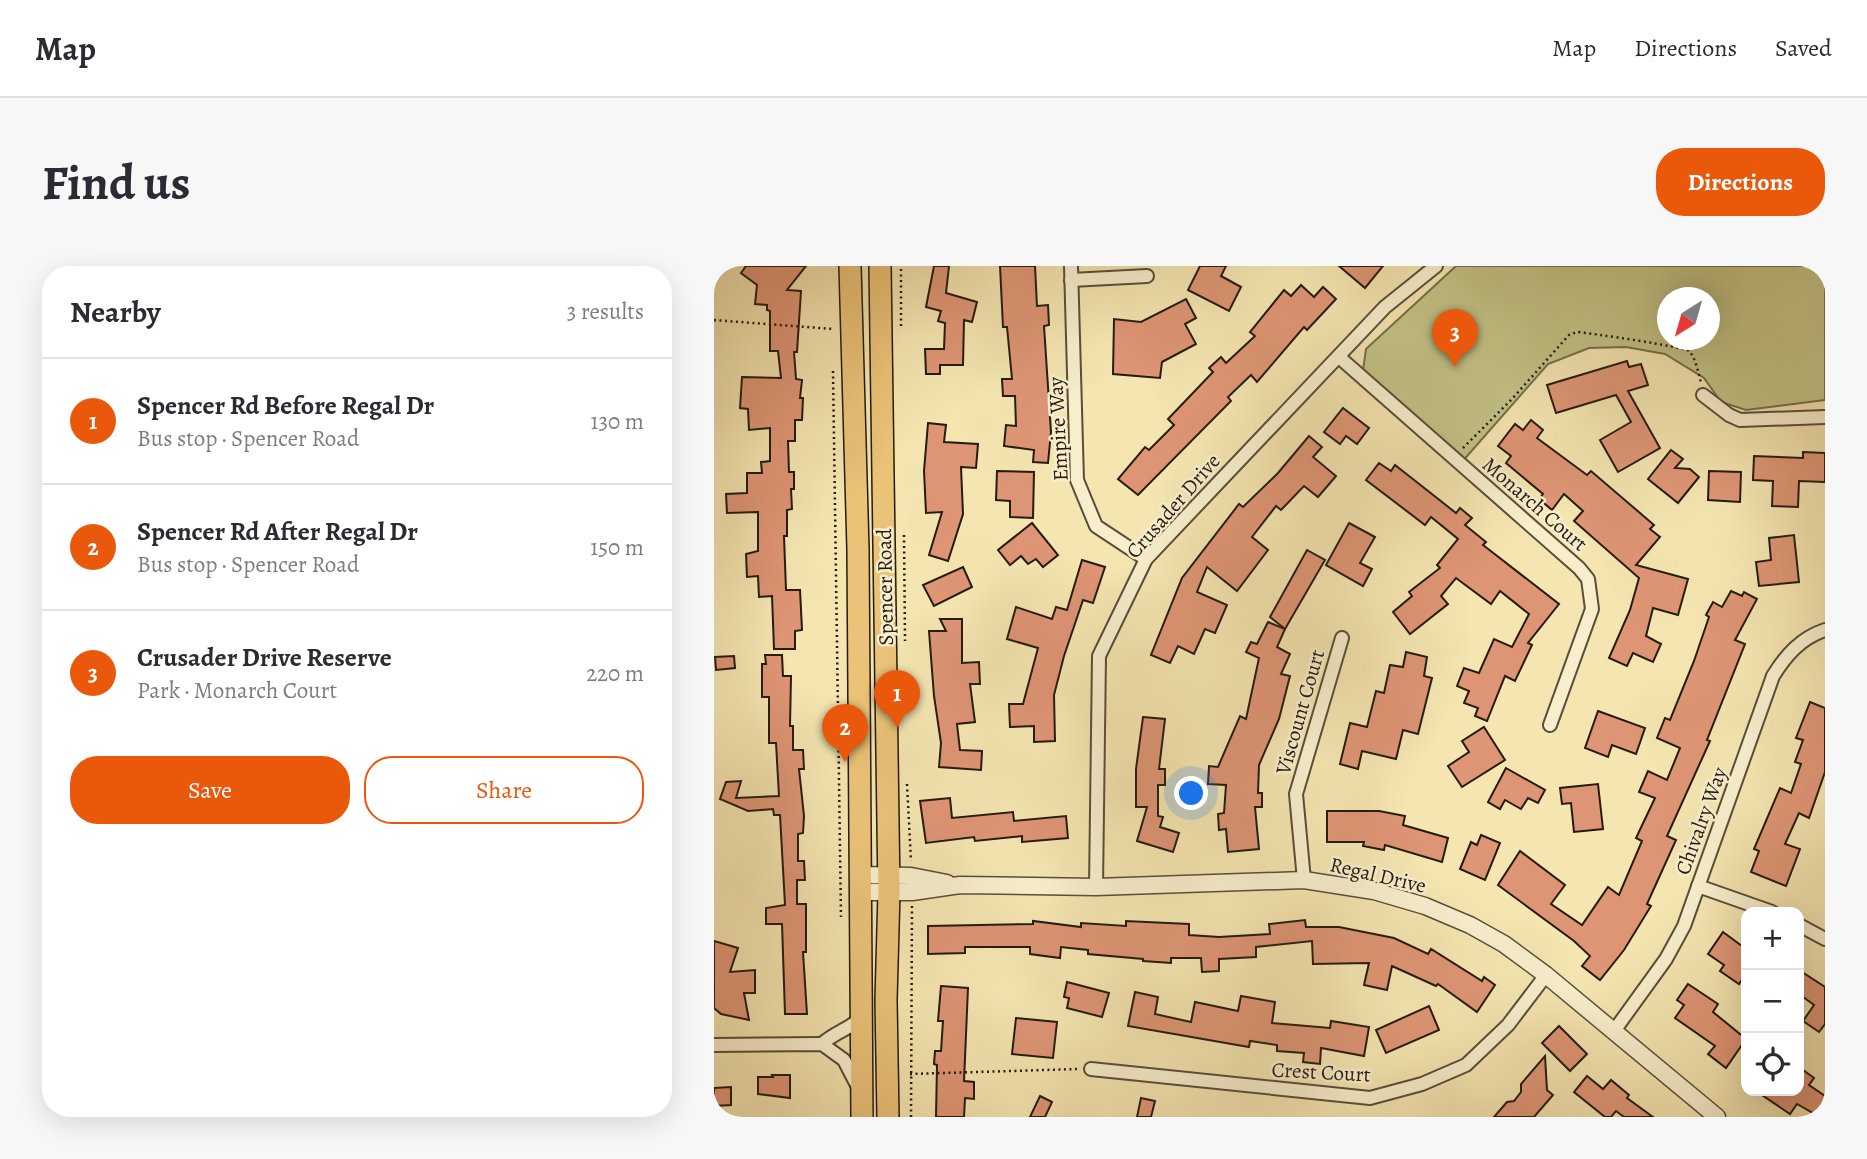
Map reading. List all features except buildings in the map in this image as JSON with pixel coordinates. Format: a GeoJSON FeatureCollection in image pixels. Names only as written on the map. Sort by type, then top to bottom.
{"type":"FeatureCollection","features":[{"type":"Feature","properties":{"kind":"main road","name":"Spencer Road"},"geometry":{"type":"LineString","coordinates":[[850,266],[846,340],[860,815],[863,1106]]}},
{"type":"Feature","properties":{"kind":"main road","name":"Spencer Road"},"geometry":{"type":"LineString","coordinates":[[887,267],[888,1117]]}},
{"type":"Feature","properties":{"kind":"main road"},"geometry":{"type":"LineString","coordinates":[[846,340],[861,316],[864,279],[887,267]]}},
{"type":"Feature","properties":{"kind":"main road"},"geometry":{"type":"LineString","coordinates":[[860,815],[869,812],[873,804],[873,762],[887,738]]}},
{"type":"Feature","properties":{"kind":"main road"},"geometry":{"type":"LineString","coordinates":[[878,1117],[879,1080],[889,1062]]}},
{"type":"Feature","properties":{"kind":"street","name":"Empire Way"},"geometry":{"type":"LineString","coordinates":[[1071,266],[1077,480],[1096,526],[1146,559]]}},
{"type":"Feature","properties":{"kind":"street","name":"Crusader Drive"},"geometry":{"type":"LineString","coordinates":[[1096,887],[1099,656],[1146,559],[1385,307],[1428,268]]}},
{"type":"Feature","properties":{"kind":"street"},"geometry":{"type":"LineString","coordinates":[[1071,280],[1147,276]]}},
{"type":"Feature","properties":{"kind":"street","name":"Monarch Court"},"geometry":{"type":"LineString","coordinates":[[1339,358],[1588,579],[1592,609],[1550,725]]}},
{"type":"Feature","properties":{"kind":"street"},"geometry":{"type":"LineString","coordinates":[[1704,395],[1729,415],[1740,420],[1825,417]]}},
{"type":"Feature","properties":{"kind":"street","name":"Chivalry Way"},"geometry":{"type":"LineString","coordinates":[[1614,1031],[1667,959],[1684,926],[1773,676],[1784,659],[1799,644],[1825,629]]}},
{"type":"Feature","properties":{"kind":"street","name":"Viscount Court"},"geometry":{"type":"LineString","coordinates":[[1304,880],[1296,794],[1342,638]]}},
{"type":"Feature","properties":{"kind":"street","name":"Regal Drive"},"geometry":{"type":"LineString","coordinates":[[861,883],[1096,887],[1304,880],[1374,891],[1424,906],[1470,925],[1546,975],[1717,1117]]}},
{"type":"Feature","properties":{"kind":"street"},"geometry":{"type":"LineString","coordinates":[[1699,886],[1758,907]]}},
{"type":"Feature","properties":{"kind":"street"},"geometry":{"type":"LineString","coordinates":[[1804,928],[1825,939]]}},
{"type":"Feature","properties":{"kind":"street","name":"Crest Court"},"geometry":{"type":"LineString","coordinates":[[1091,1069],[1370,1098],[1422,1084],[1466,1065],[1508,1025],[1546,975]]}},
{"type":"Feature","properties":{"kind":"street"},"geometry":{"type":"LineString","coordinates":[[822,1044],[863,1016]]}},
{"type":"Feature","properties":{"kind":"street"},"geometry":{"type":"LineString","coordinates":[[714,1045],[822,1044],[844,1060],[863,1106]]}},
{"type":"Feature","properties":{"kind":"path"},"geometry":{"type":"LineString","coordinates":[[887,267],[901,329]]}},
{"type":"Feature","properties":{"kind":"path"},"geometry":{"type":"LineString","coordinates":[[714,320],[846,340]]}},
{"type":"Feature","properties":{"kind":"path"},"geometry":{"type":"LineString","coordinates":[[833,322],[846,340]]}},
{"type":"Feature","properties":{"kind":"path"},"geometry":{"type":"LineString","coordinates":[[1453,457],[1512,399],[1569,335],[1577,332],[1660,346],[1682,346],[1692,355],[1704,395]]}},
{"type":"Feature","properties":{"kind":"path"},"geometry":{"type":"LineString","coordinates":[[833,369],[841,922]]}},
{"type":"Feature","properties":{"kind":"path"},"geometry":{"type":"LineString","coordinates":[[904,532],[905,652]]}},
{"type":"Feature","properties":{"kind":"path"},"geometry":{"type":"LineString","coordinates":[[907,776],[911,884],[911,1117]]}},
{"type":"Feature","properties":{"kind":"path"},"geometry":{"type":"LineString","coordinates":[[910,1074],[1091,1069]]}},
{"type":"Feature","properties":{"kind":"shaded area"},"geometry":{"type":"Polygon","coordinates":[[[1456,266],[1825,266],[1825,400],[1746,410],[1721,402],[1704,378],[1665,354],[1626,347],[1589,348],[1548,364],[1461,463],[1379,394],[1363,370],[1366,349],[1456,266]]]}},
{"type":"Feature","properties":{"kind":"place","name":"Crusader Drive Reserve"},"geometry":{"type":"Point","coordinates":[1455,367]}},
{"type":"Feature","properties":{"kind":"place","name":"Spencer Rd Before Regal Dr"},"geometry":{"type":"Point","coordinates":[897,728]}},
{"type":"Feature","properties":{"kind":"place","name":"Spencer Rd After Regal Dr"},"geometry":{"type":"Point","coordinates":[845,762]}}]}
